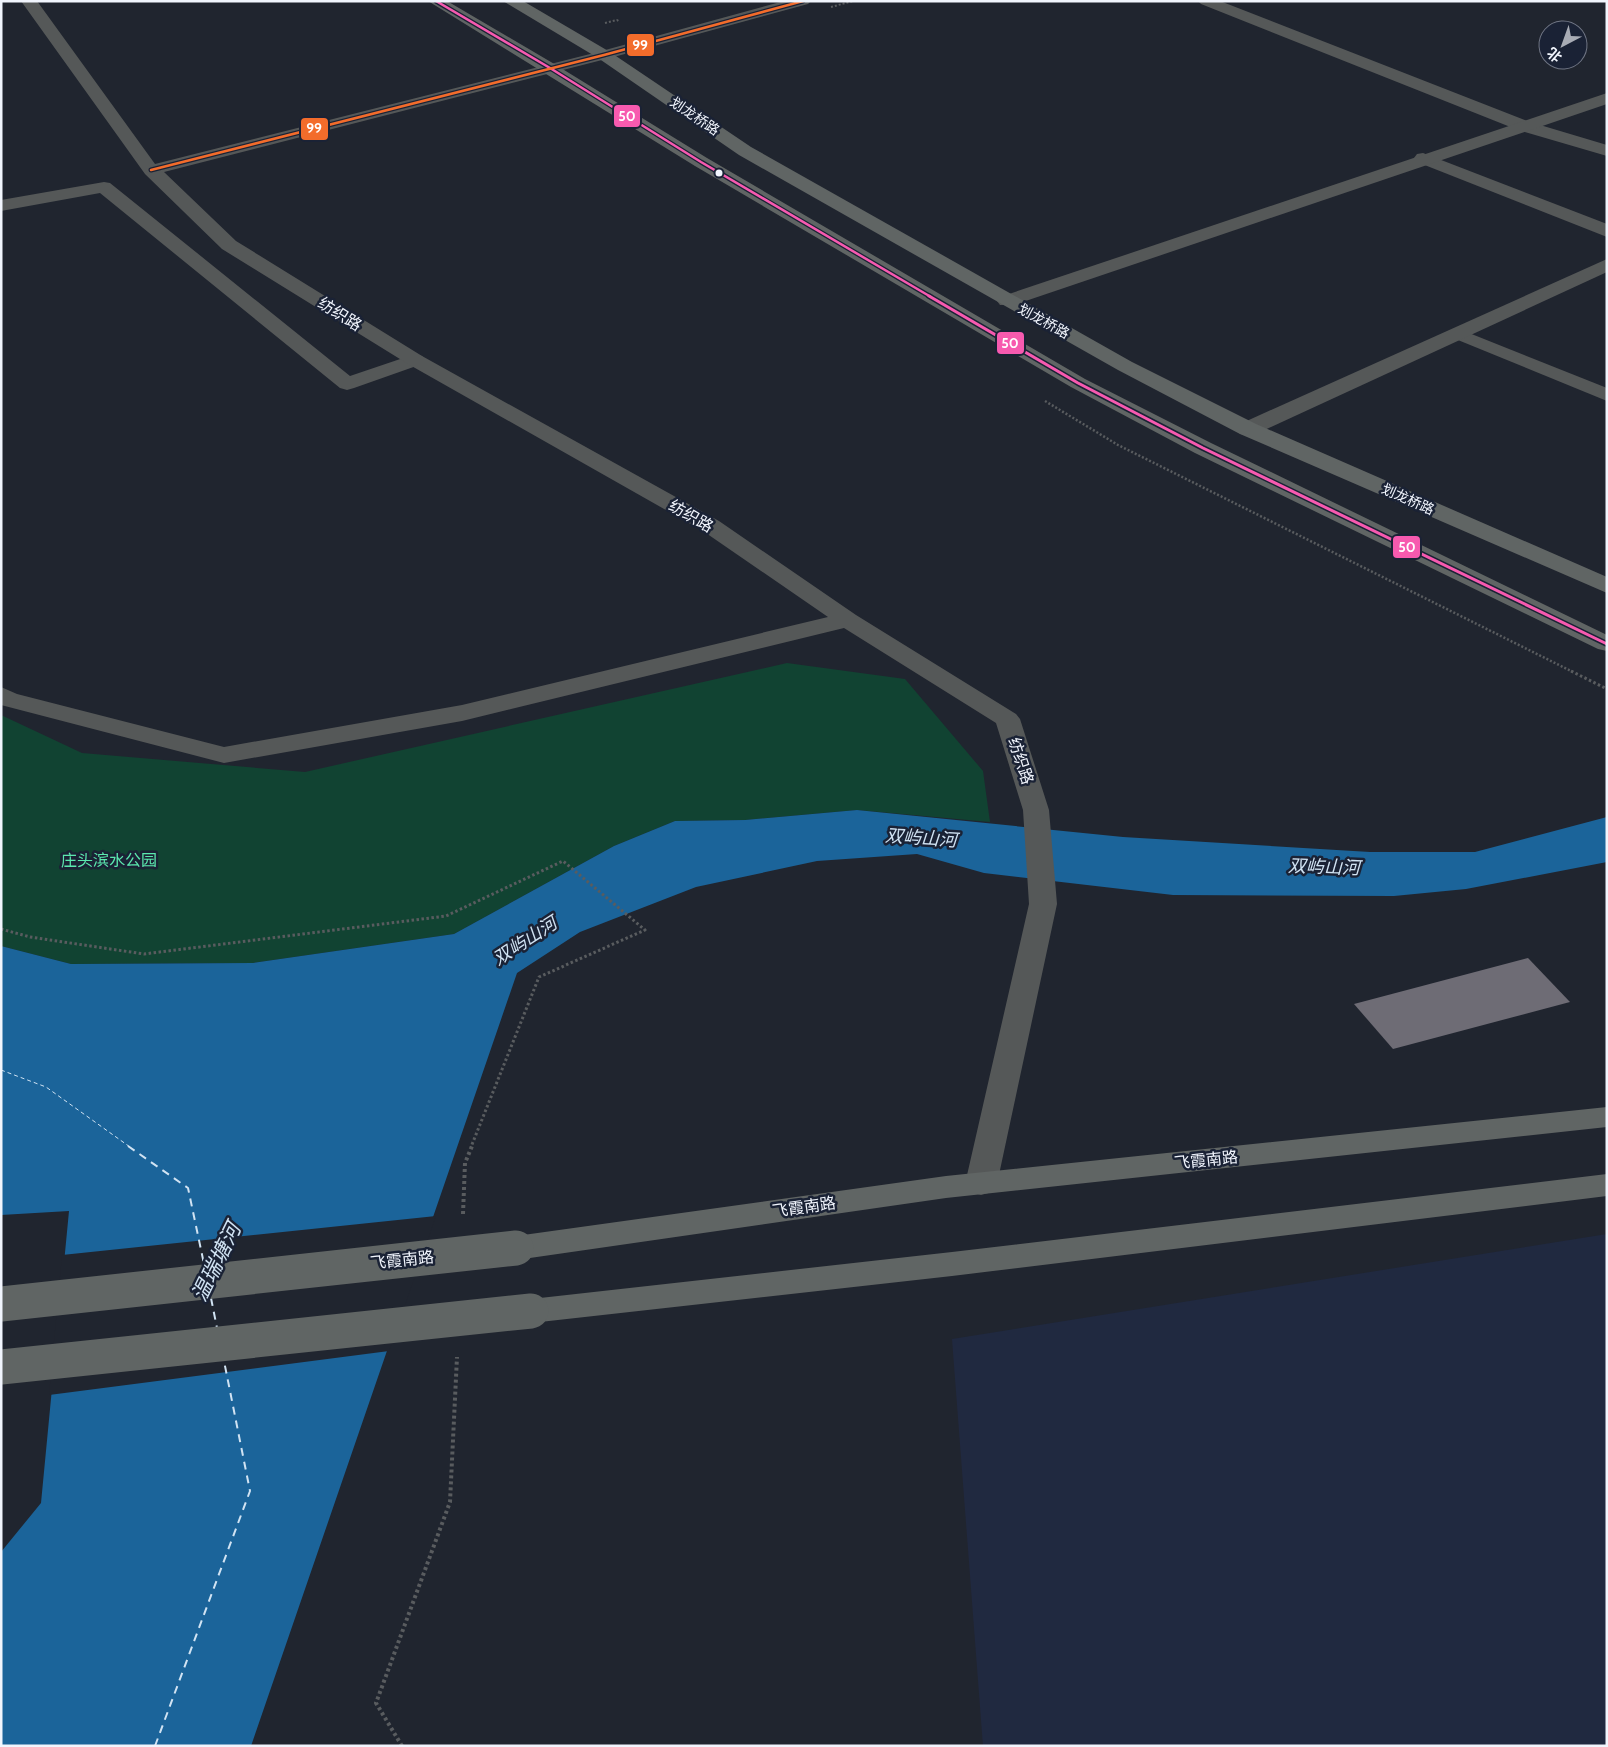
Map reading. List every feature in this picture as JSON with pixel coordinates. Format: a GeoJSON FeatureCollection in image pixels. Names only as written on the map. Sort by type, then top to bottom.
{"type":"FeatureCollection","features":[{"type":"Feature","properties":{"kind":"main road"},"geometry":{"type":"LineString","coordinates":[[436,1],[550,68],[701,162],[1078,383],[1211,453],[1607,644]]}},
{"type":"Feature","properties":{"kind":"main road","name":"划龙桥路"},"geometry":{"type":"LineString","coordinates":[[512,1],[604,54],[746,150],[1125,366],[1248,429],[1607,586]]}},
{"type":"Feature","properties":{"kind":"main road","name":"飞霞南路"},"geometry":{"type":"LineString","coordinates":[[1,1304],[516,1248],[946,1186],[981,1184],[1607,1116]]}},
{"type":"Feature","properties":{"kind":"main road"},"geometry":{"type":"LineString","coordinates":[[1,1367],[952,1264],[1607,1185]]}},
{"type":"Feature","properties":{"kind":"street","name":"纺织路"},"geometry":{"type":"LineString","coordinates":[[29,1],[151,170],[229,246],[415,360],[710,526],[848,620],[1007,719],[1036,810],[1043,904],[981,1184]]}},
{"type":"Feature","properties":{"kind":"street"},"geometry":{"type":"LineString","coordinates":[[151,170],[803,1]]}},
{"type":"Feature","properties":{"kind":"street"},"geometry":{"type":"LineString","coordinates":[[1206,1],[1524,126],[1607,151]]}},
{"type":"Feature","properties":{"kind":"street"},"geometry":{"type":"LineString","coordinates":[[1008,301],[1423,158],[1607,98]]}},
{"type":"Feature","properties":{"kind":"street"},"geometry":{"type":"LineString","coordinates":[[1423,158],[1607,231]]}},
{"type":"Feature","properties":{"kind":"street"},"geometry":{"type":"LineString","coordinates":[[1,206],[104,187],[347,384],[415,360]]}},
{"type":"Feature","properties":{"kind":"street"},"geometry":{"type":"LineString","coordinates":[[1248,429],[1607,265]]}},
{"type":"Feature","properties":{"kind":"street"},"geometry":{"type":"LineString","coordinates":[[1,694],[8,699],[224,755],[462,713],[848,620]]}},
{"type":"Feature","properties":{"kind":"lane"},"geometry":{"type":"LineString","coordinates":[[1459,334],[1607,395]]}},
{"type":"Feature","properties":{"kind":"path"},"geometry":{"type":"LineString","coordinates":[[1,929],[30,937],[144,954],[446,916],[563,861],[645,930],[540,977],[465,1163],[463,1223]]}},
{"type":"Feature","properties":{"kind":"path"},"geometry":{"type":"LineString","coordinates":[[402,1746],[376,1703],[450,1502],[457,1352]]}},
{"type":"Feature","properties":{"kind":"shaded area"},"geometry":{"type":"Polygon","coordinates":[[[1607,1234],[1607,1746],[983,1746],[952,1339],[1607,1234]]]}},
{"type":"Feature","properties":{"kind":"green space","name":"庄头滨水公园"},"geometry":{"type":"Polygon","coordinates":[[[787,663],[905,679],[983,771],[990,822],[857,810],[745,820],[675,821],[614,846],[454,934],[253,963],[71,964],[1,946],[1,715],[82,753],[305,772],[787,663]]]}},
{"type":"Feature","properties":{"kind":"water"},"geometry":{"type":"Polygon","coordinates":[[[857,810],[1123,837],[1370,852],[1475,852],[1607,817],[1607,862],[1466,889],[1394,896],[1173,895],[984,873],[917,854],[817,861],[696,887],[580,932],[517,973],[251,1746],[1,1746],[1,1552],[41,1503],[69,1211],[1,1215],[1,946],[71,964],[253,963],[454,934],[614,846],[675,821],[745,820],[857,810]]]}},
{"type":"Feature","properties":{"kind":"pier"},"geometry":{"type":"Polygon","coordinates":[[[436,1216],[389,1351],[49,1395],[62,1255],[436,1216]]]}},
{"type":"Feature","properties":{"kind":"building"},"geometry":{"type":"Polygon","coordinates":[[[1528,958],[1570,1002],[1393,1049],[1354,1004],[1528,958]]]}},
{"type":"Feature","properties":{"kind":"ferry route"},"geometry":{"type":"LineString","coordinates":[[1,1070],[46,1087],[130,1147]]}},
{"type":"Feature","properties":{"kind":"ferry route"},"geometry":{"type":"LineString","coordinates":[[128,1146],[188,1188],[204,1264]]}},
{"type":"Feature","properties":{"kind":"ferry route"},"geometry":{"type":"LineString","coordinates":[[211,1298],[217,1328]]}},
{"type":"Feature","properties":{"kind":"ferry route"},"geometry":{"type":"LineString","coordinates":[[155,1746],[250,1491],[224,1361]]}},
{"type":"Feature","properties":{"kind":"transit line","name":"50"},"geometry":{"type":"LineString","coordinates":[[436,1],[550,68],[701,162],[1078,383],[1203,448],[1607,644]]}},
{"type":"Feature","properties":{"kind":"transit line","name":"99"},"geometry":{"type":"LineString","coordinates":[[151,170],[604,55],[803,1]]}},
{"type":"Feature","properties":{"kind":"water label","name":"双屿山河"},"geometry":{"type":"Point","coordinates":[921,838]}},
{"type":"Feature","properties":{"kind":"water label","name":"双屿山河"},"geometry":{"type":"Point","coordinates":[1324,867]}},
{"type":"Feature","properties":{"kind":"water label","name":"双屿山河"},"geometry":{"type":"Point","coordinates":[525,941]}},
{"type":"Feature","properties":{"kind":"water label","name":"温瑞塘河"},"geometry":{"type":"Point","coordinates":[216,1262]}}]}
